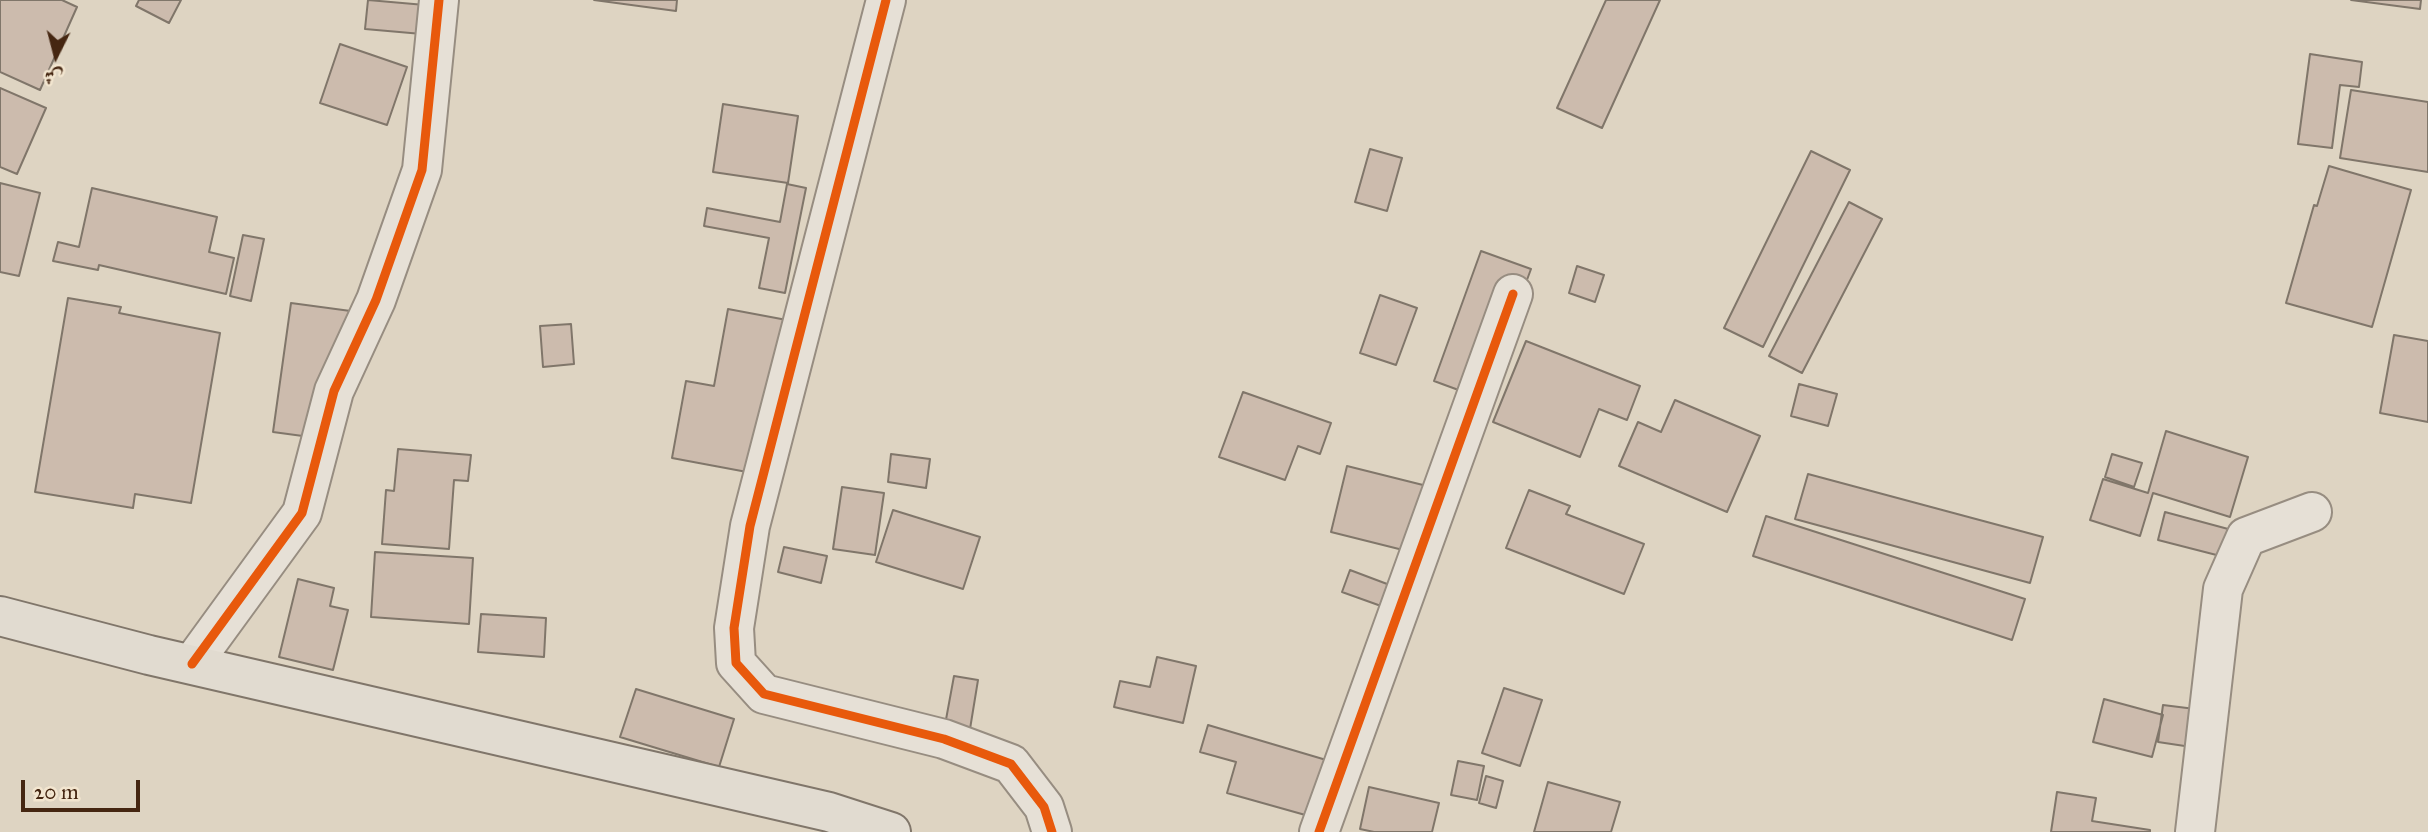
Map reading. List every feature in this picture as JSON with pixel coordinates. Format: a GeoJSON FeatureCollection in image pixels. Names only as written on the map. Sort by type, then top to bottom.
{"type":"FeatureCollection","features":[{"type":"Feature","properties":{"kind":"main road"},"geometry":{"type":"LineString","coordinates":[[0,616],[192,664],[829,812],[891,832]]}},
{"type":"Feature","properties":{"kind":"street"},"geometry":{"type":"LineString","coordinates":[[192,664],[302,513],[334,391],[376,300],[422,170],[439,0]]}},
{"type":"Feature","properties":{"kind":"street"},"geometry":{"type":"LineString","coordinates":[[886,0],[750,526],[734,628],[736,663],[764,695],[944,739],[1011,764],[1044,807],[1052,832]]}},
{"type":"Feature","properties":{"kind":"street"},"geometry":{"type":"LineString","coordinates":[[1319,832],[1513,294]]}},
{"type":"Feature","properties":{"kind":"street"},"geometry":{"type":"LineString","coordinates":[[2195,832],[2223,590],[2246,537],[2312,513]]}},
{"type":"Feature","properties":{"kind":"building"},"geometry":{"type":"Polygon","coordinates":[[[0,0],[62,0],[77,7],[40,90],[0,72],[0,0]]]}},
{"type":"Feature","properties":{"kind":"building"},"geometry":{"type":"Polygon","coordinates":[[[139,0],[181,0],[169,23],[136,6],[139,0]]]}},
{"type":"Feature","properties":{"kind":"building"},"geometry":{"type":"Polygon","coordinates":[[[368,0],[425,5],[422,34],[365,29],[368,0]]]}},
{"type":"Feature","properties":{"kind":"building"},"geometry":{"type":"Polygon","coordinates":[[[594,0],[677,0],[676,11],[594,0]]]}},
{"type":"Feature","properties":{"kind":"building"},"geometry":{"type":"Polygon","coordinates":[[[1606,0],[1660,0],[1602,128],[1557,108],[1606,0]]]}},
{"type":"Feature","properties":{"kind":"building"},"geometry":{"type":"Polygon","coordinates":[[[2351,0],[2421,0],[2420,9],[2351,0]]]}},
{"type":"Feature","properties":{"kind":"building"},"geometry":{"type":"Polygon","coordinates":[[[340,44],[407,67],[387,125],[320,103],[340,44]]]}},
{"type":"Feature","properties":{"kind":"building"},"geometry":{"type":"Polygon","coordinates":[[[2310,54],[2362,62],[2359,87],[2340,85],[2332,148],[2298,144],[2310,54]]]}},
{"type":"Feature","properties":{"kind":"building"},"geometry":{"type":"Polygon","coordinates":[[[0,88],[46,108],[17,174],[0,167],[0,88]]]}},
{"type":"Feature","properties":{"kind":"building"},"geometry":{"type":"Polygon","coordinates":[[[2351,90],[2428,102],[2428,172],[2340,158],[2351,90]]]}},
{"type":"Feature","properties":{"kind":"building"},"geometry":{"type":"Polygon","coordinates":[[[723,104],[798,116],[788,183],[713,172],[723,104]]]}},
{"type":"Feature","properties":{"kind":"building"},"geometry":{"type":"Polygon","coordinates":[[[1370,149],[1402,158],[1387,211],[1355,202],[1370,149]]]}},
{"type":"Feature","properties":{"kind":"building"},"geometry":{"type":"Polygon","coordinates":[[[1811,151],[1850,170],[1763,347],[1724,328],[1811,151]]]}},
{"type":"Feature","properties":{"kind":"building"},"geometry":{"type":"Polygon","coordinates":[[[2329,166],[2411,190],[2372,327],[2286,303],[2314,205],[2317,206],[2329,166]]]}},
{"type":"Feature","properties":{"kind":"building"},"geometry":{"type":"Polygon","coordinates":[[[0,183],[40,193],[19,276],[0,272],[0,183]]]}},
{"type":"Feature","properties":{"kind":"building"},"geometry":{"type":"Polygon","coordinates":[[[787,184],[806,188],[785,293],[759,288],[769,238],[704,226],[707,208],[780,222],[787,184]]]}},
{"type":"Feature","properties":{"kind":"building"},"geometry":{"type":"Polygon","coordinates":[[[92,188],[217,217],[209,252],[234,258],[226,294],[99,265],[98,270],[53,261],[58,242],[79,247],[92,188]]]}},
{"type":"Feature","properties":{"kind":"building"},"geometry":{"type":"Polygon","coordinates":[[[1849,202],[1882,219],[1802,373],[1769,356],[1849,202]]]}},
{"type":"Feature","properties":{"kind":"building"},"geometry":{"type":"Polygon","coordinates":[[[243,235],[264,239],[251,301],[230,296],[243,235]]]}},
{"type":"Feature","properties":{"kind":"building"},"geometry":{"type":"Polygon","coordinates":[[[1481,251],[1531,269],[1483,399],[1434,381],[1481,251]]]}},
{"type":"Feature","properties":{"kind":"building"},"geometry":{"type":"Polygon","coordinates":[[[1577,266],[1604,275],[1595,302],[1569,293],[1577,266]]]}},
{"type":"Feature","properties":{"kind":"building"},"geometry":{"type":"Polygon","coordinates":[[[1380,295],[1417,308],[1396,365],[1360,353],[1380,295]]]}},
{"type":"Feature","properties":{"kind":"building"},"geometry":{"type":"Polygon","coordinates":[[[68,298],[121,307],[119,313],[220,333],[191,503],[135,494],[133,508],[35,492],[68,298]]]}},
{"type":"Feature","properties":{"kind":"building"},"geometry":{"type":"Polygon","coordinates":[[[291,303],[358,312],[340,441],[273,432],[291,303]]]}},
{"type":"Feature","properties":{"kind":"building"},"geometry":{"type":"Polygon","coordinates":[[[728,309],[792,321],[763,475],[672,458],[686,381],[714,386],[728,309]]]}},
{"type":"Feature","properties":{"kind":"building"},"geometry":{"type":"Polygon","coordinates":[[[571,324],[574,364],[543,367],[540,326],[571,324]]]}},
{"type":"Feature","properties":{"kind":"building"},"geometry":{"type":"Polygon","coordinates":[[[2394,335],[2428,341],[2428,422],[2380,413],[2394,335]]]}},
{"type":"Feature","properties":{"kind":"building"},"geometry":{"type":"Polygon","coordinates":[[[1526,341],[1640,386],[1627,420],[1599,409],[1580,457],[1493,422],[1526,341]]]}},
{"type":"Feature","properties":{"kind":"building"},"geometry":{"type":"Polygon","coordinates":[[[1799,384],[1837,394],[1828,426],[1791,416],[1799,384]]]}},
{"type":"Feature","properties":{"kind":"building"},"geometry":{"type":"Polygon","coordinates":[[[1243,392],[1331,423],[1320,454],[1298,446],[1285,480],[1219,457],[1243,392]]]}},
{"type":"Feature","properties":{"kind":"building"},"geometry":{"type":"Polygon","coordinates":[[[1675,400],[1760,436],[1727,512],[1619,466],[1638,422],[1661,432],[1675,400]]]}},
{"type":"Feature","properties":{"kind":"building"},"geometry":{"type":"Polygon","coordinates":[[[2166,431],[2248,457],[2230,517],[2153,493],[2140,536],[2090,520],[2103,479],[2148,493],[2166,431]]]}},
{"type":"Feature","properties":{"kind":"building"},"geometry":{"type":"Polygon","coordinates":[[[398,449],[471,455],[468,481],[454,480],[449,549],[382,544],[386,490],[394,491],[398,449]]]}},
{"type":"Feature","properties":{"kind":"building"},"geometry":{"type":"Polygon","coordinates":[[[891,454],[930,459],[926,488],[888,482],[891,454]]]}},
{"type":"Feature","properties":{"kind":"building"},"geometry":{"type":"Polygon","coordinates":[[[2112,454],[2142,463],[2134,487],[2105,477],[2112,454]]]}},
{"type":"Feature","properties":{"kind":"building"},"geometry":{"type":"Polygon","coordinates":[[[1347,466],[1427,486],[1411,552],[1331,532],[1347,466]]]}},
{"type":"Feature","properties":{"kind":"building"},"geometry":{"type":"Polygon","coordinates":[[[1808,474],[2043,537],[2030,583],[1795,519],[1808,474]]]}},
{"type":"Feature","properties":{"kind":"building"},"geometry":{"type":"Polygon","coordinates":[[[842,487],[884,493],[875,555],[833,549],[842,487]]]}},
{"type":"Feature","properties":{"kind":"building"},"geometry":{"type":"Polygon","coordinates":[[[1529,490],[1570,506],[1566,514],[1644,544],[1624,594],[1506,548],[1529,490]]]}},
{"type":"Feature","properties":{"kind":"building"},"geometry":{"type":"Polygon","coordinates":[[[893,510],[980,537],[963,589],[876,562],[893,510]]]}},
{"type":"Feature","properties":{"kind":"building"},"geometry":{"type":"Polygon","coordinates":[[[2165,512],[2243,533],[2236,560],[2158,540],[2165,512]]]}},
{"type":"Feature","properties":{"kind":"building"},"geometry":{"type":"Polygon","coordinates":[[[1766,516],[2025,599],[2012,640],[1753,556],[1766,516]]]}},
{"type":"Feature","properties":{"kind":"building"},"geometry":{"type":"Polygon","coordinates":[[[784,547],[827,556],[821,583],[778,572],[784,547]]]}},
{"type":"Feature","properties":{"kind":"building"},"geometry":{"type":"Polygon","coordinates":[[[375,552],[473,558],[469,624],[371,617],[375,552]]]}},
{"type":"Feature","properties":{"kind":"building"},"geometry":{"type":"Polygon","coordinates":[[[1350,570],[1403,590],[1395,611],[1342,592],[1350,570]]]}},
{"type":"Feature","properties":{"kind":"building"},"geometry":{"type":"Polygon","coordinates":[[[298,579],[334,588],[330,606],[348,610],[333,670],[279,657],[298,579]]]}},
{"type":"Feature","properties":{"kind":"building"},"geometry":{"type":"Polygon","coordinates":[[[481,614],[546,618],[544,657],[478,652],[481,614]]]}},
{"type":"Feature","properties":{"kind":"building"},"geometry":{"type":"Polygon","coordinates":[[[1157,657],[1196,666],[1183,723],[1114,707],[1120,681],[1150,687],[1157,657]]]}},
{"type":"Feature","properties":{"kind":"building"},"geometry":{"type":"Polygon","coordinates":[[[954,676],[978,680],[970,729],[945,725],[954,676]]]}},
{"type":"Feature","properties":{"kind":"building"},"geometry":{"type":"Polygon","coordinates":[[[1504,688],[1542,700],[1520,766],[1482,753],[1504,688]]]}},
{"type":"Feature","properties":{"kind":"building"},"geometry":{"type":"Polygon","coordinates":[[[636,689],[734,719],[719,767],[620,737],[636,689]]]}},
{"type":"Feature","properties":{"kind":"building"},"geometry":{"type":"Polygon","coordinates":[[[2104,699],[2163,715],[2152,757],[2093,742],[2104,699]]]}},
{"type":"Feature","properties":{"kind":"building"},"geometry":{"type":"Polygon","coordinates":[[[2163,705],[2203,710],[2198,748],[2158,742],[2163,705]]]}},
{"type":"Feature","properties":{"kind":"building"},"geometry":{"type":"Polygon","coordinates":[[[1208,725],[1333,762],[1316,818],[1227,793],[1236,762],[1200,752],[1208,725]]]}},
{"type":"Feature","properties":{"kind":"building"},"geometry":{"type":"Polygon","coordinates":[[[1458,761],[1484,766],[1477,800],[1451,795],[1458,761]]]}},
{"type":"Feature","properties":{"kind":"building"},"geometry":{"type":"Polygon","coordinates":[[[1486,776],[1503,781],[1496,808],[1479,803],[1486,776]]]}},
{"type":"Feature","properties":{"kind":"building"},"geometry":{"type":"Polygon","coordinates":[[[1548,782],[1620,802],[1611,832],[1534,832],[1548,782]]]}},
{"type":"Feature","properties":{"kind":"building"},"geometry":{"type":"Polygon","coordinates":[[[1369,787],[1439,803],[1432,832],[1374,832],[1360,829],[1369,787]]]}},
{"type":"Feature","properties":{"kind":"building"},"geometry":{"type":"Polygon","coordinates":[[[2057,792],[2096,798],[2092,821],[2150,832],[2051,832],[2057,792]]]}},
{"type":"Feature","properties":{"kind":"cycle path"},"geometry":{"type":"LineString","coordinates":[[192,664],[302,513],[334,391],[376,300],[422,170],[439,0]]}},
{"type":"Feature","properties":{"kind":"cycle path"},"geometry":{"type":"LineString","coordinates":[[886,0],[750,526],[734,628],[736,663],[764,694],[944,739],[1011,764],[1044,807],[1052,832]]}},
{"type":"Feature","properties":{"kind":"cycle path"},"geometry":{"type":"LineString","coordinates":[[1319,832],[1513,294]]}}]}
